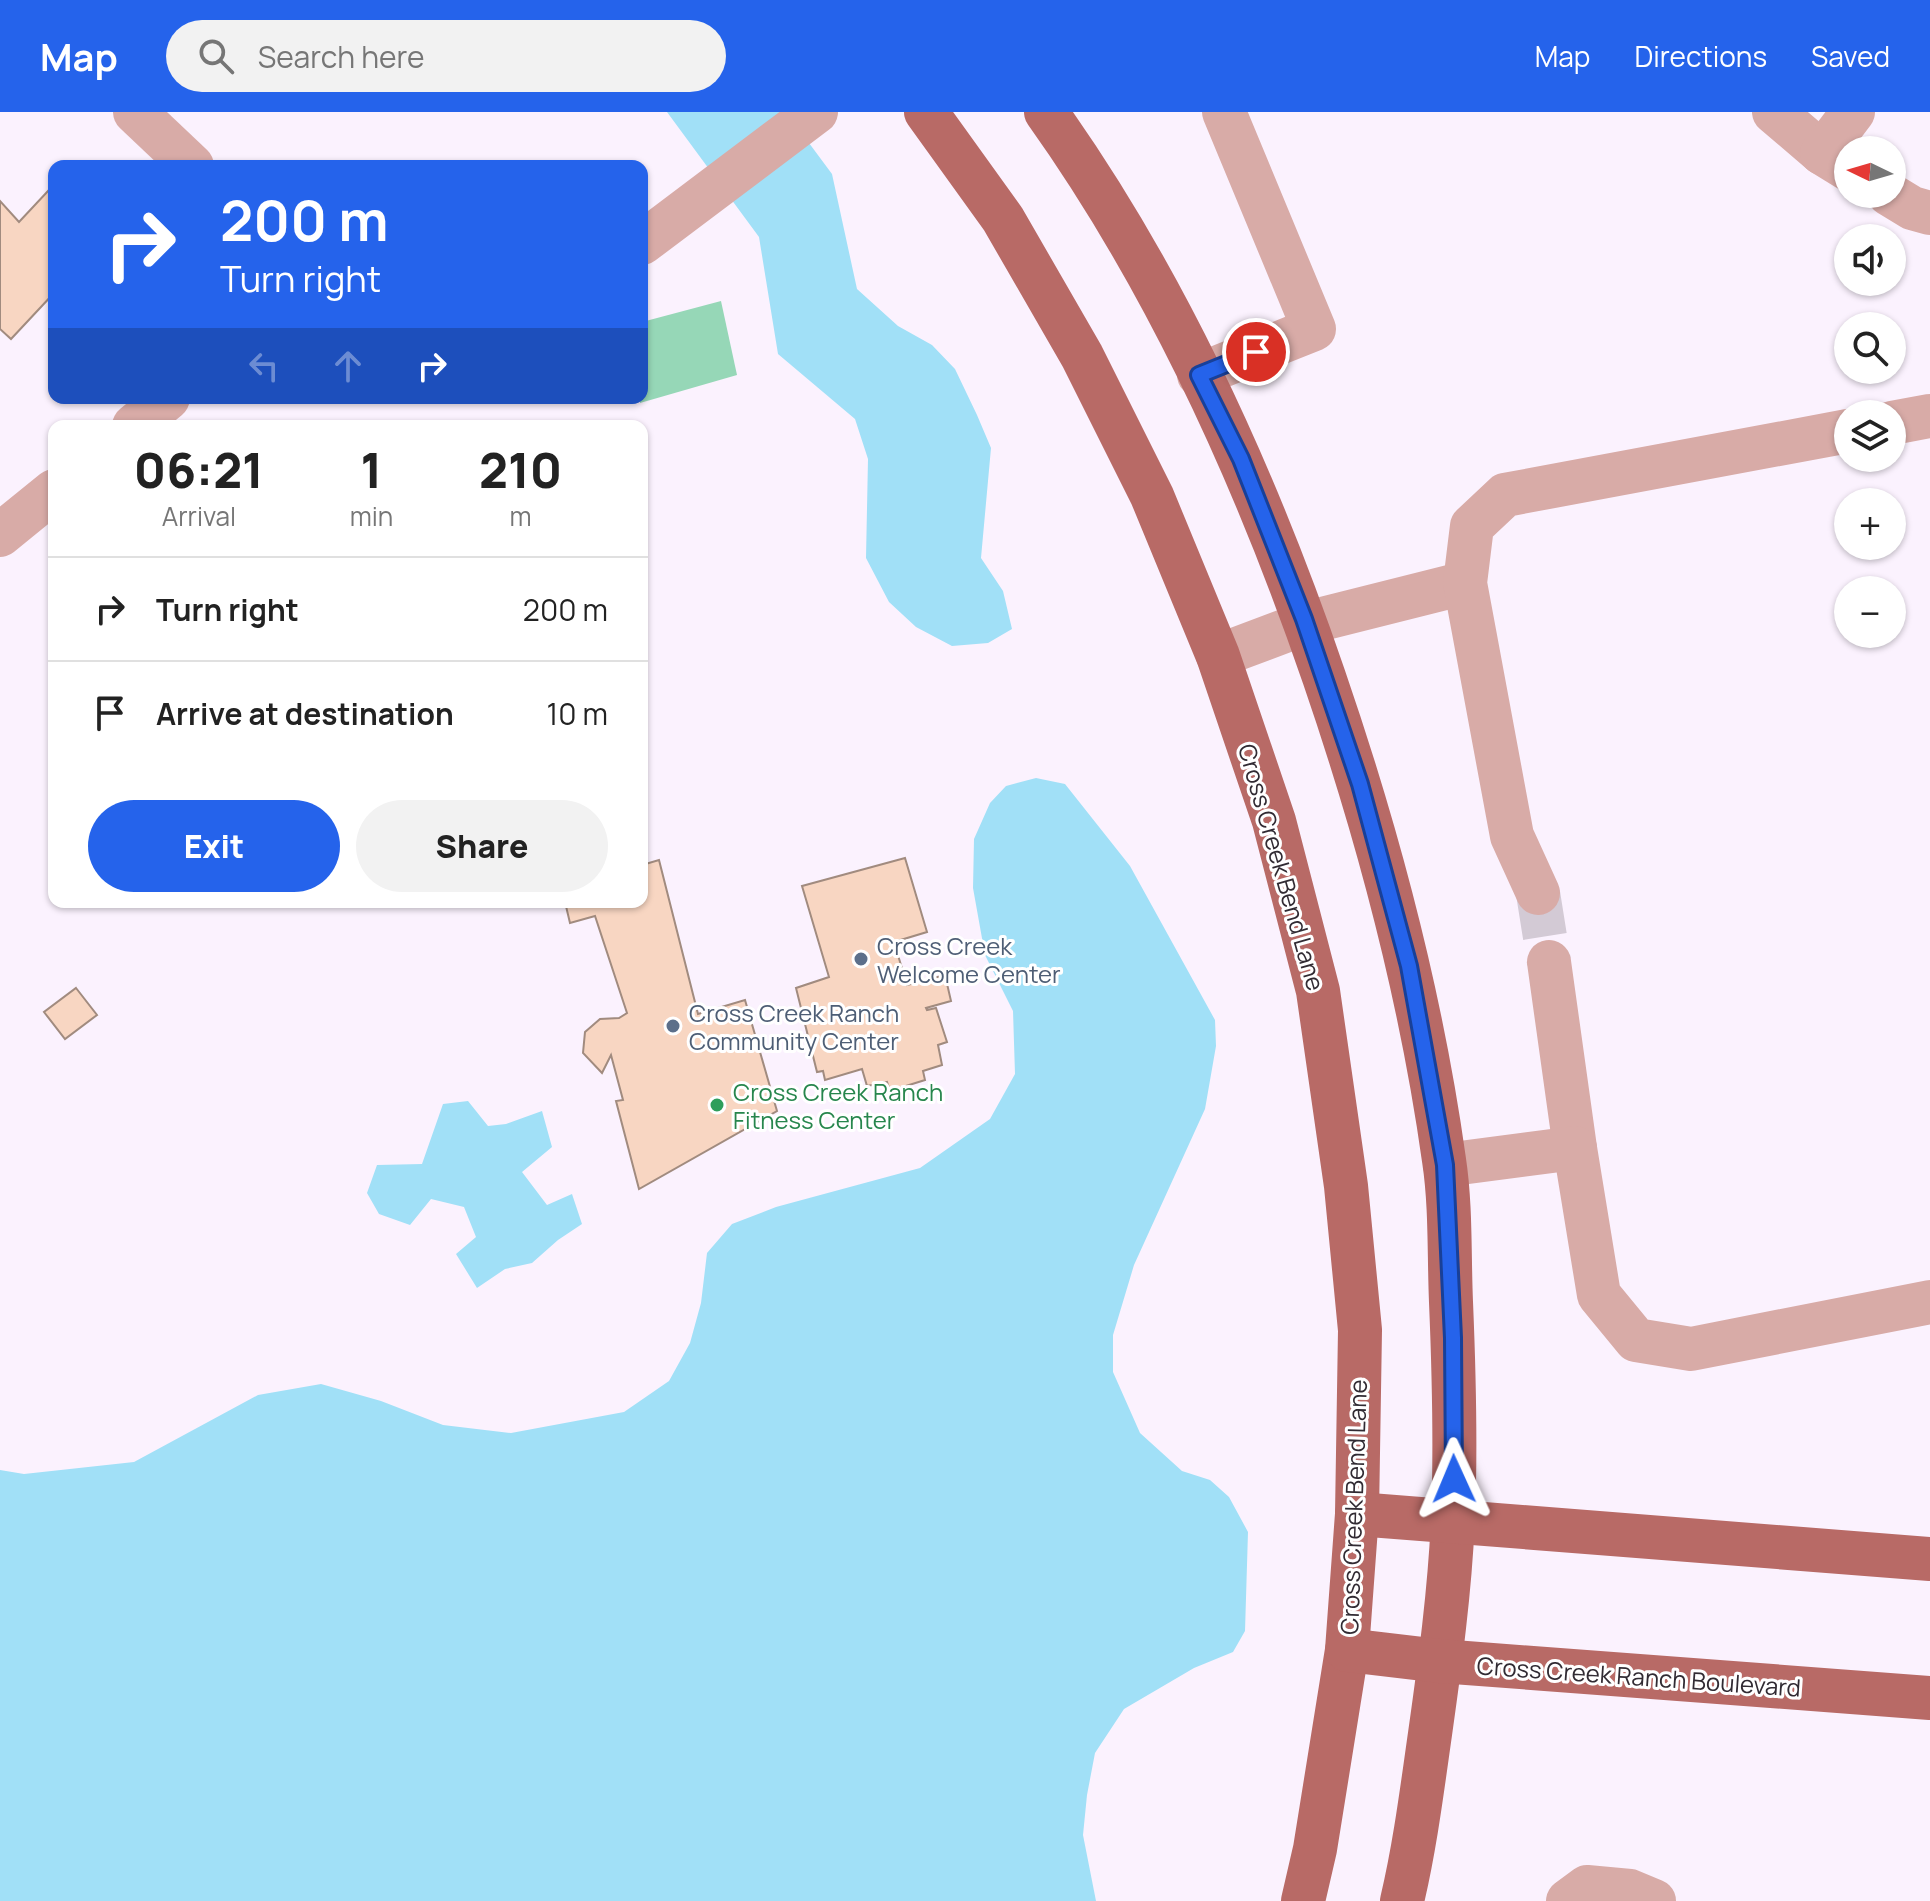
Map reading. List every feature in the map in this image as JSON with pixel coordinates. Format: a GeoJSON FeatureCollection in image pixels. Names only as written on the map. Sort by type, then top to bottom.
{"type":"FeatureCollection","features":[{"type":"Feature","properties":{"kind":"main road","name":"Cross Creek Bend Lane"},"geometry":{"type":"LineString","coordinates":[[926,112],[1003,219],[1082,356],[1152,496],[1218,656],[1274,821],[1318,991],[1346,1186],[1360,1330],[1357,1514],[1347,1650],[1315,1849],[1303,1901]]}},
{"type":"Feature","properties":{"kind":"main road"},"geometry":{"type":"LineString","coordinates":[[1046,112],[1078,157],[1159,292],[1241,459],[1306,623],[1360,784],[1409,966],[1445,1165],[1453,1338],[1453,1522],[1440,1661],[1414,1852],[1402,1901]]}},
{"type":"Feature","properties":{"kind":"main road"},"geometry":{"type":"LineString","coordinates":[[1357,1514],[1930,1559]]}},
{"type":"Feature","properties":{"kind":"main road","name":"Cross Creek Ranch Boulevard"},"geometry":{"type":"LineString","coordinates":[[1347,1650],[1440,1661],[1930,1698]]}},
{"type":"Feature","properties":{"kind":"street"},"geometry":{"type":"LineString","coordinates":[[135,112],[186,160]]}},
{"type":"Feature","properties":{"kind":"street"},"geometry":{"type":"LineString","coordinates":[[648,238],[816,112]]}},
{"type":"Feature","properties":{"kind":"street"},"geometry":{"type":"LineString","coordinates":[[1199,375],[1314,329],[1224,112]]}},
{"type":"Feature","properties":{"kind":"street"},"geometry":{"type":"LineString","coordinates":[[1774,112],[1834,160]]}},
{"type":"Feature","properties":{"kind":"street"},"geometry":{"type":"LineString","coordinates":[[1844,136],[1853,112]]}},
{"type":"Feature","properties":{"kind":"street"},"geometry":{"type":"LineString","coordinates":[[1906,204],[1930,213]]}},
{"type":"Feature","properties":{"kind":"street"},"geometry":{"type":"LineString","coordinates":[[141,420],[161,404]]}},
{"type":"Feature","properties":{"kind":"street"},"geometry":{"type":"LineString","coordinates":[[1906,420],[1930,416]]}},
{"type":"Feature","properties":{"kind":"street"},"geometry":{"type":"LineString","coordinates":[[1538,893],[1512,836],[1465,583],[1472,526],[1505,495],[1834,434]]}},
{"type":"Feature","properties":{"kind":"street"},"geometry":{"type":"LineString","coordinates":[[0,535],[48,496]]}},
{"type":"Feature","properties":{"kind":"street"},"geometry":{"type":"LineString","coordinates":[[1218,656],[1306,623],[1465,583]]}},
{"type":"Feature","properties":{"kind":"street"},"geometry":{"type":"LineString","coordinates":[[1549,962],[1599,1295],[1636,1340],[1691,1349],[1930,1302]]}},
{"type":"Feature","properties":{"kind":"street"},"geometry":{"type":"LineString","coordinates":[[1445,1165],[1575,1148]]}},
{"type":"Feature","properties":{"kind":"street"},"geometry":{"type":"LineString","coordinates":[[1568,1901],[1587,1887],[1630,1891],[1654,1901]]}},
{"type":"Feature","properties":{"kind":"green space"},"geometry":{"type":"Polygon","coordinates":[[[721,301],[737,375],[648,401],[648,320],[721,301]]]}},
{"type":"Feature","properties":{"kind":"water"},"geometry":{"type":"Polygon","coordinates":[[[667,112],[786,112],[832,174],[857,289],[898,326],[932,345],[955,369],[991,448],[981,558],[1003,591],[1012,629],[988,643],[952,646],[916,627],[889,602],[866,558],[868,459],[855,419],[778,354],[759,237],[667,112]]]}},
{"type":"Feature","properties":{"kind":"water"},"geometry":{"type":"Polygon","coordinates":[[[1036,778],[1065,784],[1130,866],[1215,1020],[1216,1046],[1205,1109],[1134,1265],[1113,1335],[1113,1372],[1140,1433],[1182,1471],[1210,1480],[1229,1497],[1248,1532],[1245,1631],[1233,1652],[1194,1668],[1124,1709],[1095,1753],[1083,1835],[1096,1901],[0,1901],[0,1470],[24,1474],[134,1462],[258,1395],[321,1384],[381,1401],[443,1425],[511,1433],[624,1412],[669,1381],[690,1343],[701,1303],[707,1253],[732,1224],[776,1207],[920,1168],[990,1119],[1015,1074],[1013,1011],[985,955],[973,888],[974,839],[990,803],[1006,786],[1036,778]]]}},
{"type":"Feature","properties":{"kind":"water"},"geometry":{"type":"Polygon","coordinates":[[[468,1101],[488,1126],[506,1124],[542,1111],[552,1147],[522,1172],[547,1205],[572,1194],[582,1224],[532,1263],[505,1269],[477,1288],[456,1254],[476,1237],[464,1207],[431,1199],[410,1225],[379,1214],[367,1193],[377,1165],[422,1164],[443,1104],[468,1101]]]}},
{"type":"Feature","properties":{"kind":"building"},"geometry":{"type":"Polygon","coordinates":[[[48,191],[48,299],[11,339],[0,329],[0,201],[19,222],[48,191]]]}},
{"type":"Feature","properties":{"kind":"building","name":"Cross Creek Welcome Center"},"geometry":{"type":"Polygon","coordinates":[[[905,858],[927,932],[894,942],[907,985],[945,975],[951,1001],[926,1008],[936,1008],[947,1042],[938,1045],[942,1065],[923,1071],[925,1080],[890,1091],[887,1082],[867,1086],[862,1069],[825,1080],[823,1071],[817,1072],[796,988],[829,977],[802,886],[905,858]]]}},
{"type":"Feature","properties":{"kind":"building","name":"Cross Creek Ranch Community Center"},"geometry":{"type":"Polygon","coordinates":[[[659,860],[698,1014],[745,1000],[777,1111],[639,1189],[616,1101],[623,1100],[611,1055],[602,1073],[583,1053],[585,1032],[600,1019],[619,1018],[627,1013],[595,916],[570,923],[566,908],[648,908],[648,863],[659,860]]]}},
{"type":"Feature","properties":{"kind":"building"},"geometry":{"type":"Polygon","coordinates":[[[76,988],[97,1015],[65,1039],[44,1012],[76,988]]]}},
{"type":"Feature","properties":{"kind":"tunnel"},"geometry":{"type":"LineString","coordinates":[[1538,893],[1549,962]]}},
{"type":"Feature","properties":{"kind":"place","name":"Cross Creek Welcome Center"},"geometry":{"type":"Point","coordinates":[861,959]}},
{"type":"Feature","properties":{"kind":"place","name":"Cross Creek Ranch Community Center"},"geometry":{"type":"Point","coordinates":[673,1026]}},
{"type":"Feature","properties":{"kind":"place","name":"Cross Creek Ranch Fitness Center"},"geometry":{"type":"Point","coordinates":[717,1105]}},
{"type":"Feature","properties":{"kind":"route"},"geometry":{"type":"LineString","coordinates":[[1256,352],[1199,375],[1241,459],[1304,619],[1360,784],[1409,966],[1445,1165],[1453,1338],[1454,1479]]}}]}
